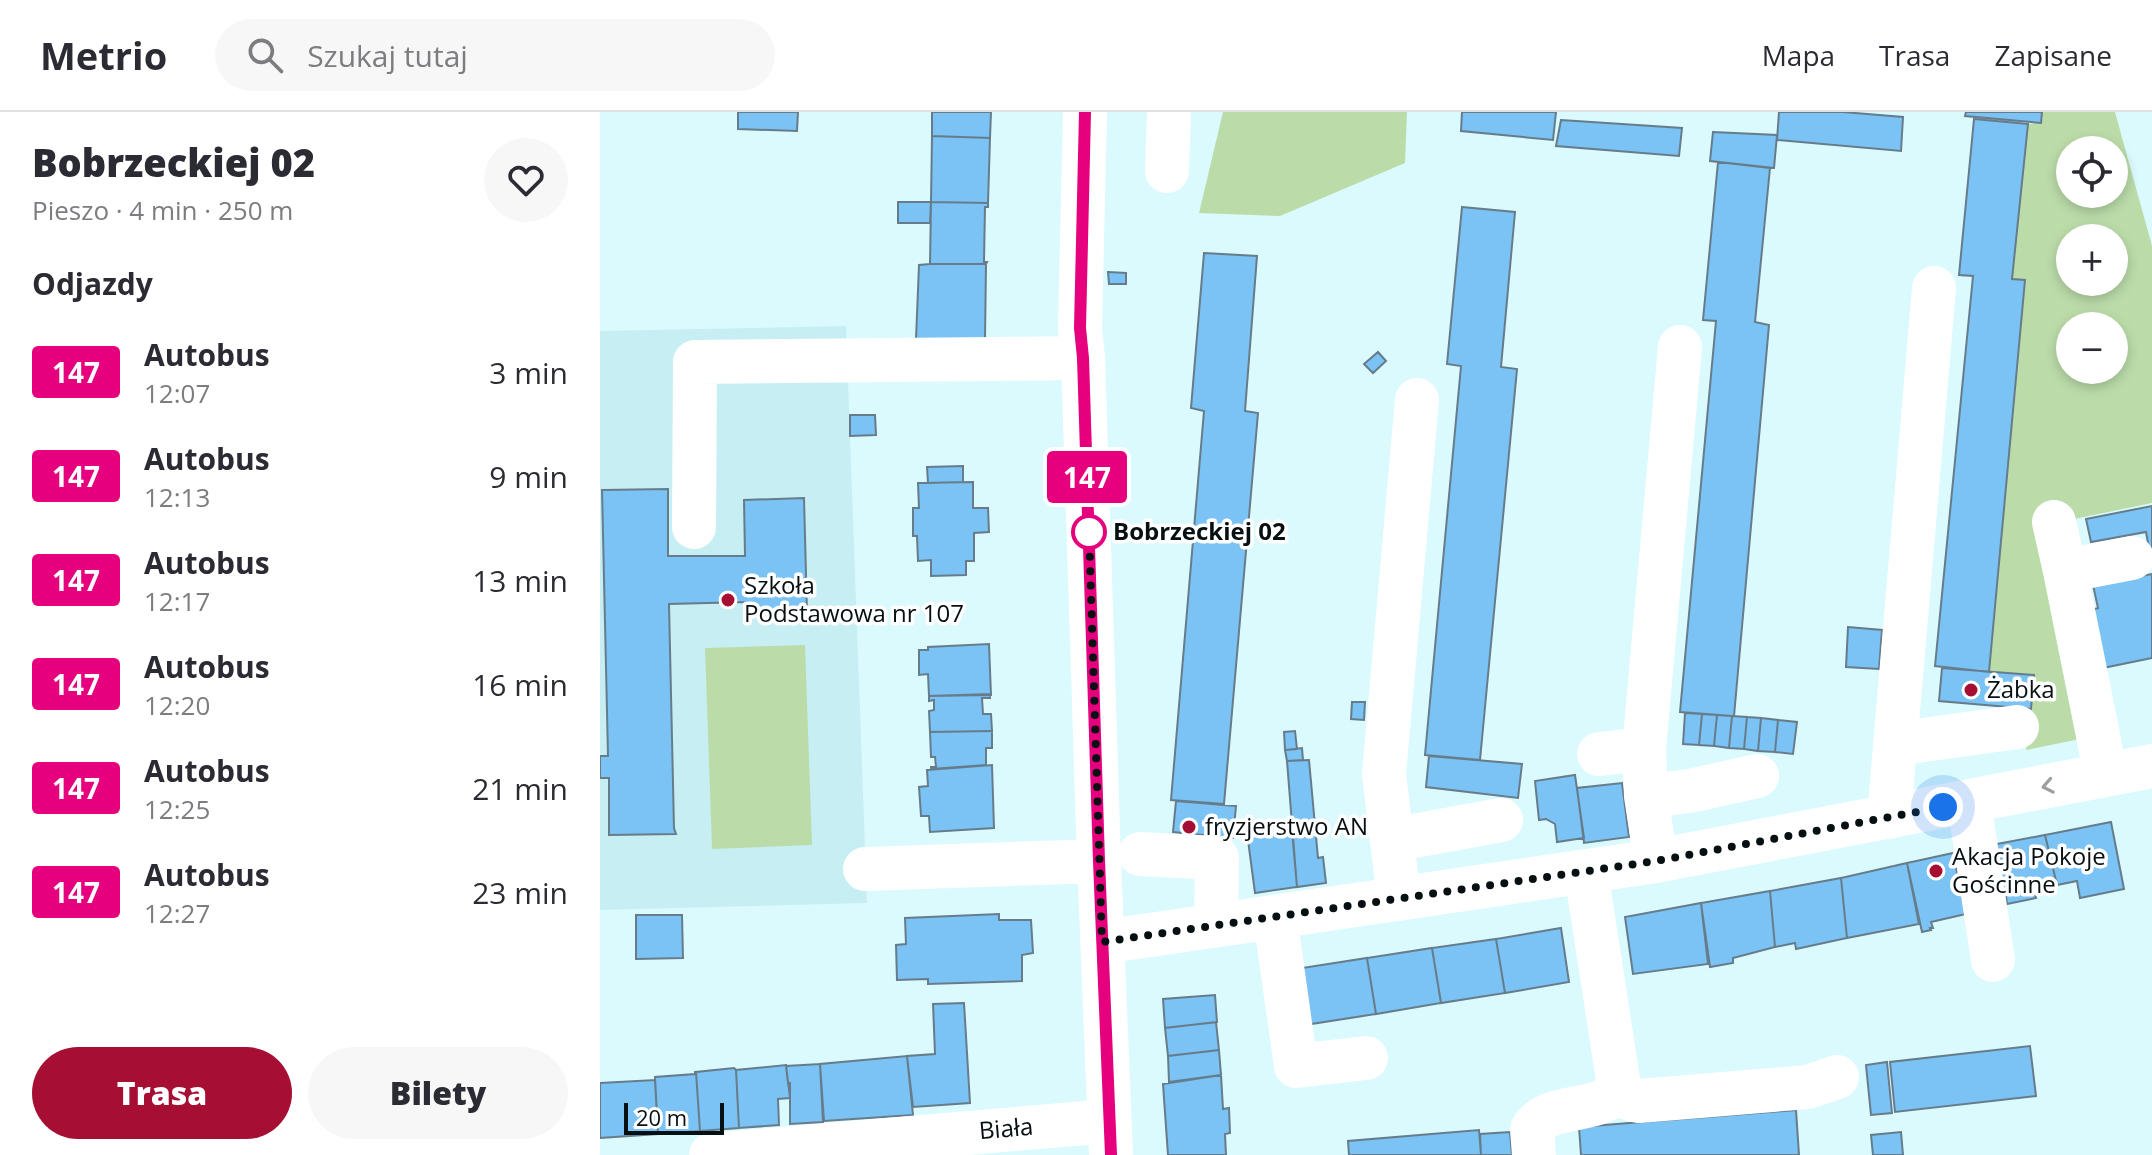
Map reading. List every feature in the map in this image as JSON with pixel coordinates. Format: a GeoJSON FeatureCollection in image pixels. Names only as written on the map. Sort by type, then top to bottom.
{"type":"FeatureCollection","features":[{"type":"Feature","properties":{"kind":"street"},"geometry":{"type":"LineString","coordinates":[[1085,112],[1080,328],[1119,858],[1102,942],[1110,1138]]}},
{"type":"Feature","properties":{"kind":"street"},"geometry":{"type":"LineString","coordinates":[[1167,171],[1169,112]]}},
{"type":"Feature","properties":{"kind":"street"},"geometry":{"type":"LineString","coordinates":[[1889,817],[1934,288]]}},
{"type":"Feature","properties":{"kind":"street"},"geometry":{"type":"LineString","coordinates":[[1656,861],[1646,796],[1644,749],[1680,347]]}},
{"type":"Feature","properties":{"kind":"street"},"geometry":{"type":"LineString","coordinates":[[694,527],[695,362],[1083,358]]}},
{"type":"Feature","properties":{"kind":"street"},"geometry":{"type":"LineString","coordinates":[[1399,899],[1384,774],[1417,400]]}},
{"type":"Feature","properties":{"kind":"street"},"geometry":{"type":"LineString","coordinates":[[2054,522],[2106,775]]}},
{"type":"Feature","properties":{"kind":"street"},"geometry":{"type":"LineString","coordinates":[[2065,571],[2132,558]]}},
{"type":"Feature","properties":{"kind":"street"},"geometry":{"type":"LineString","coordinates":[[1895,744],[2017,727]]}},
{"type":"Feature","properties":{"kind":"street"},"geometry":{"type":"LineString","coordinates":[[1599,754],[1644,749]]}},
{"type":"Feature","properties":{"kind":"street"},"geometry":{"type":"LineString","coordinates":[[1102,942],[1656,861],[2152,766]]}},
{"type":"Feature","properties":{"kind":"street"},"geometry":{"type":"LineString","coordinates":[[1646,796],[1690,791],[1757,776]]}},
{"type":"Feature","properties":{"kind":"street"},"geometry":{"type":"LineString","coordinates":[[1969,802],[1993,960]]}},
{"type":"Feature","properties":{"kind":"street"},"geometry":{"type":"LineString","coordinates":[[1392,840],[1501,820]]}},
{"type":"Feature","properties":{"kind":"street"},"geometry":{"type":"LineString","coordinates":[[865,869],[1119,858],[1217,858],[1216,925]]}},
{"type":"Feature","properties":{"kind":"street"},"geometry":{"type":"LineString","coordinates":[[1586,872],[1593,1008],[1619,1086],[1629,1100],[1808,1087],[1837,1077]]}},
{"type":"Feature","properties":{"kind":"street"},"geometry":{"type":"LineString","coordinates":[[1275,917],[1296,1066],[1366,1058]]}},
{"type":"Feature","properties":{"kind":"street"},"geometry":{"type":"LineString","coordinates":[[1534,1155],[1532,1129],[1540,1120],[1609,1098],[1619,1086]]}},
{"type":"Feature","properties":{"kind":"street","name":"Biała"},"geometry":{"type":"LineString","coordinates":[[711,1155],[1110,1138]]}},
{"type":"Feature","properties":{"kind":"shaded area","name":"Szkoła Podstawowa nr 107"},"geometry":{"type":"Polygon","coordinates":[[[846,326],[867,903],[600,910],[600,331],[846,326]]]}},
{"type":"Feature","properties":{"kind":"green space"},"geometry":{"type":"Polygon","coordinates":[[[1223,112],[1407,112],[1405,163],[1280,216],[1199,213],[1223,112]]]}},
{"type":"Feature","properties":{"kind":"green space"},"geometry":{"type":"Polygon","coordinates":[[[2042,112],[2115,112],[2122,136],[2056,136],[2056,208],[2128,208],[2128,159],[2152,246],[2152,503],[2055,523],[2095,736],[2026,750],[2034,675],[1989,672],[2025,280],[2012,279],[2028,124],[2041,123],[2042,112]]]}},
{"type":"Feature","properties":{"kind":"green space"},"geometry":{"type":"Polygon","coordinates":[[[805,645],[812,845],[712,849],[705,648],[805,645]]]}},
{"type":"Feature","properties":{"kind":"building"},"geometry":{"type":"Polygon","coordinates":[[[738,112],[798,112],[797,131],[738,129],[738,112]]]}},
{"type":"Feature","properties":{"kind":"building"},"geometry":{"type":"Polygon","coordinates":[[[932,112],[991,112],[990,138],[932,136],[932,112]]]}},
{"type":"Feature","properties":{"kind":"building"},"geometry":{"type":"Polygon","coordinates":[[[1462,112],[1556,112],[1553,140],[1461,131],[1462,112]]]}},
{"type":"Feature","properties":{"kind":"building"},"geometry":{"type":"Polygon","coordinates":[[[1779,112],[1843,112],[1903,117],[1901,151],[1777,140],[1779,112]]]}},
{"type":"Feature","properties":{"kind":"building"},"geometry":{"type":"Polygon","coordinates":[[[1966,112],[2042,112],[2041,123],[1965,116],[1966,112]]]}},
{"type":"Feature","properties":{"kind":"building"},"geometry":{"type":"Polygon","coordinates":[[[1974,119],[2028,124],[2012,279],[2025,280],[1989,672],[1935,666],[1973,276],[1959,275],[1974,119]]]}},
{"type":"Feature","properties":{"kind":"building"},"geometry":{"type":"Polygon","coordinates":[[[1561,120],[1682,128],[1679,156],[1556,146],[1561,120]]]}},
{"type":"Feature","properties":{"kind":"building"},"geometry":{"type":"Polygon","coordinates":[[[1713,132],[1777,135],[1774,168],[1710,161],[1713,132]]]}},
{"type":"Feature","properties":{"kind":"building"},"geometry":{"type":"Polygon","coordinates":[[[932,136],[990,138],[988,203],[931,202],[932,136]]]}},
{"type":"Feature","properties":{"kind":"building"},"geometry":{"type":"Polygon","coordinates":[[[1718,162],[1770,168],[1755,322],[1769,325],[1734,716],[1680,712],[1716,321],[1703,320],[1718,162]]]}},
{"type":"Feature","properties":{"kind":"building"},"geometry":{"type":"Polygon","coordinates":[[[898,202],[931,202],[930,223],[898,223],[898,202]]]}},
{"type":"Feature","properties":{"kind":"building"},"geometry":{"type":"Polygon","coordinates":[[[931,202],[988,203],[985,207],[986,264],[930,264],[931,202]]]}},
{"type":"Feature","properties":{"kind":"building"},"geometry":{"type":"Polygon","coordinates":[[[1462,207],[1515,212],[1501,367],[1517,369],[1480,760],[1425,755],[1461,366],[1447,364],[1462,207]]]}},
{"type":"Feature","properties":{"kind":"building"},"geometry":{"type":"Polygon","coordinates":[[[1204,253],[1257,256],[1245,411],[1258,413],[1224,804],[1171,800],[1204,411],[1191,408],[1204,253]]]}},
{"type":"Feature","properties":{"kind":"building"},"geometry":{"type":"Polygon","coordinates":[[[986,264],[985,339],[916,339],[919,265],[986,264]]]}},
{"type":"Feature","properties":{"kind":"building"},"geometry":{"type":"Polygon","coordinates":[[[1108,272],[1126,273],[1126,284],[1109,284],[1108,272]]]}},
{"type":"Feature","properties":{"kind":"building"},"geometry":{"type":"Polygon","coordinates":[[[1378,352],[1386,361],[1373,373],[1364,364],[1378,352]]]}},
{"type":"Feature","properties":{"kind":"building"},"geometry":{"type":"Polygon","coordinates":[[[850,415],[875,415],[876,435],[850,436],[850,415]]]}},
{"type":"Feature","properties":{"kind":"building"},"geometry":{"type":"Polygon","coordinates":[[[963,466],[963,482],[928,483],[927,467],[963,466]]]}},
{"type":"Feature","properties":{"kind":"building"},"geometry":{"type":"Polygon","coordinates":[[[973,482],[973,508],[988,508],[989,532],[974,533],[974,561],[966,561],[966,575],[931,576],[931,560],[918,561],[917,536],[913,536],[913,508],[919,508],[918,483],[973,482]]]}},
{"type":"Feature","properties":{"kind":"building"},"geometry":{"type":"Polygon","coordinates":[[[668,489],[668,556],[745,556],[744,500],[804,498],[807,613],[746,613],[747,602],[669,604],[676,834],[609,835],[609,778],[600,778],[600,756],[608,756],[602,490],[668,489]]]}},
{"type":"Feature","properties":{"kind":"building"},"geometry":{"type":"Polygon","coordinates":[[[2152,506],[2152,564],[2146,532],[2091,542],[2086,519],[2152,506]]]}},
{"type":"Feature","properties":{"kind":"building"},"geometry":{"type":"Polygon","coordinates":[[[2152,574],[2152,658],[2103,668],[2092,610],[2098,608],[2093,585],[2152,574]]]}},
{"type":"Feature","properties":{"kind":"building"},"geometry":{"type":"Polygon","coordinates":[[[1848,627],[1882,630],[1879,669],[1846,667],[1848,627]]]}},
{"type":"Feature","properties":{"kind":"building"},"geometry":{"type":"Polygon","coordinates":[[[989,644],[991,695],[929,696],[928,674],[919,675],[919,650],[989,644]]]}},
{"type":"Feature","properties":{"kind":"building"},"geometry":{"type":"Polygon","coordinates":[[[1942,668],[2034,675],[2031,709],[1939,701],[1942,668]]]}},
{"type":"Feature","properties":{"kind":"building"},"geometry":{"type":"Polygon","coordinates":[[[990,694],[990,698],[982,698],[983,714],[991,714],[992,731],[930,732],[929,711],[934,710],[934,700],[929,701],[929,696],[990,694]]]}},
{"type":"Feature","properties":{"kind":"building"},"geometry":{"type":"Polygon","coordinates":[[[1352,702],[1365,702],[1364,720],[1351,719],[1352,702]]]}},
{"type":"Feature","properties":{"kind":"building"},"geometry":{"type":"Polygon","coordinates":[[[1685,713],[1702,714],[1699,745],[1683,744],[1685,713]]]}},
{"type":"Feature","properties":{"kind":"building"},"geometry":{"type":"Polygon","coordinates":[[[1702,714],[1717,715],[1714,746],[1699,745],[1702,714]]]}},
{"type":"Feature","properties":{"kind":"building"},"geometry":{"type":"Polygon","coordinates":[[[1717,715],[1732,716],[1729,748],[1714,746],[1717,715]]]}},
{"type":"Feature","properties":{"kind":"building"},"geometry":{"type":"Polygon","coordinates":[[[1732,716],[1747,717],[1744,749],[1729,748],[1732,716]]]}},
{"type":"Feature","properties":{"kind":"building"},"geometry":{"type":"Polygon","coordinates":[[[1747,717],[1761,718],[1758,751],[1744,749],[1747,717]]]}},
{"type":"Feature","properties":{"kind":"building"},"geometry":{"type":"Polygon","coordinates":[[[1761,718],[1778,720],[1775,752],[1758,751],[1761,718]]]}},
{"type":"Feature","properties":{"kind":"building"},"geometry":{"type":"Polygon","coordinates":[[[1778,720],[1797,722],[1793,754],[1775,752],[1778,720]]]}},
{"type":"Feature","properties":{"kind":"building"},"geometry":{"type":"Polygon","coordinates":[[[992,731],[992,748],[986,748],[986,765],[931,769],[936,767],[935,757],[931,757],[930,732],[992,731]]]}},
{"type":"Feature","properties":{"kind":"building"},"geometry":{"type":"Polygon","coordinates":[[[1295,731],[1297,749],[1285,750],[1284,732],[1295,731]]]}},
{"type":"Feature","properties":{"kind":"building"},"geometry":{"type":"Polygon","coordinates":[[[1302,748],[1303,760],[1287,761],[1285,750],[1302,748]]]}},
{"type":"Feature","properties":{"kind":"building"},"geometry":{"type":"Polygon","coordinates":[[[1429,756],[1522,764],[1518,798],[1426,787],[1429,756]]]}},
{"type":"Feature","properties":{"kind":"building"},"geometry":{"type":"Polygon","coordinates":[[[1309,760],[1318,858],[1323,857],[1326,883],[1297,887],[1287,761],[1309,760]]]}},
{"type":"Feature","properties":{"kind":"building"},"geometry":{"type":"Polygon","coordinates":[[[992,765],[994,828],[930,832],[929,816],[921,816],[919,787],[928,786],[927,770],[992,765]]]}},
{"type":"Feature","properties":{"kind":"building"},"geometry":{"type":"Polygon","coordinates":[[[1575,775],[1584,838],[1557,842],[1555,824],[1546,819],[1539,820],[1535,781],[1575,775]]]}},
{"type":"Feature","properties":{"kind":"building"},"geometry":{"type":"Polygon","coordinates":[[[1622,783],[1629,837],[1584,843],[1577,788],[1622,783]]]}},
{"type":"Feature","properties":{"kind":"building"},"geometry":{"type":"Polygon","coordinates":[[[1176,801],[1236,806],[1233,838],[1173,832],[1176,801]]]}},
{"type":"Feature","properties":{"kind":"building"},"geometry":{"type":"Polygon","coordinates":[[[2111,822],[2124,889],[2080,898],[2077,881],[2057,885],[2045,835],[2111,822]]]}},
{"type":"Feature","properties":{"kind":"building"},"geometry":{"type":"Polygon","coordinates":[[[1246,825],[1252,825],[1253,835],[1292,830],[1297,887],[1255,893],[1246,825]]]}},
{"type":"Feature","properties":{"kind":"building"},"geometry":{"type":"Polygon","coordinates":[[[2045,835],[2057,885],[2034,889],[2036,898],[2007,904],[2006,896],[1992,899],[1986,846],[2045,835]]]}},
{"type":"Feature","properties":{"kind":"building"},"geometry":{"type":"Polygon","coordinates":[[[1953,853],[1966,914],[1931,922],[1933,928],[1922,932],[1907,863],[1953,853]]]}},
{"type":"Feature","properties":{"kind":"building"},"geometry":{"type":"Polygon","coordinates":[[[1907,863],[1919,924],[1847,938],[1841,878],[1907,863]]]}},
{"type":"Feature","properties":{"kind":"building"},"geometry":{"type":"Polygon","coordinates":[[[1841,878],[1847,938],[1796,949],[1795,943],[1775,947],[1770,891],[1841,878]]]}},
{"type":"Feature","properties":{"kind":"building"},"geometry":{"type":"Polygon","coordinates":[[[1770,891],[1775,947],[1733,958],[1733,963],[1710,967],[1701,903],[1770,891]]]}},
{"type":"Feature","properties":{"kind":"building"},"geometry":{"type":"Polygon","coordinates":[[[1701,903],[1708,964],[1633,974],[1625,917],[1701,903]]]}},
{"type":"Feature","properties":{"kind":"building"},"geometry":{"type":"Polygon","coordinates":[[[999,914],[999,920],[1031,920],[1033,953],[1022,955],[1022,981],[928,984],[928,979],[897,980],[896,945],[906,944],[905,918],[999,914]]]}},
{"type":"Feature","properties":{"kind":"building"},"geometry":{"type":"Polygon","coordinates":[[[636,915],[682,915],[683,958],[636,959],[636,915]]]}},
{"type":"Feature","properties":{"kind":"building"},"geometry":{"type":"Polygon","coordinates":[[[1561,928],[1569,982],[1505,993],[1496,939],[1561,928]]]}},
{"type":"Feature","properties":{"kind":"building"},"geometry":{"type":"Polygon","coordinates":[[[1496,939],[1505,993],[1441,1003],[1432,948],[1496,939]]]}},
{"type":"Feature","properties":{"kind":"building"},"geometry":{"type":"Polygon","coordinates":[[[1432,948],[1441,1003],[1376,1014],[1367,958],[1432,948]]]}},
{"type":"Feature","properties":{"kind":"building"},"geometry":{"type":"Polygon","coordinates":[[[1367,958],[1376,1014],[1311,1024],[1302,968],[1367,958]]]}},
{"type":"Feature","properties":{"kind":"building"},"geometry":{"type":"Polygon","coordinates":[[[1215,995],[1217,1022],[1165,1028],[1163,999],[1215,995]]]}},
{"type":"Feature","properties":{"kind":"building"},"geometry":{"type":"Polygon","coordinates":[[[964,1003],[970,1103],[913,1107],[907,1056],[935,1054],[933,1004],[964,1003]]]}},
{"type":"Feature","properties":{"kind":"building"},"geometry":{"type":"Polygon","coordinates":[[[1216,1022],[1219,1050],[1168,1056],[1165,1028],[1216,1022]]]}},
{"type":"Feature","properties":{"kind":"building"},"geometry":{"type":"Polygon","coordinates":[[[2030,1046],[2036,1096],[1895,1112],[1890,1062],[2030,1046]]]}},
{"type":"Feature","properties":{"kind":"building"},"geometry":{"type":"Polygon","coordinates":[[[1219,1050],[1221,1075],[1169,1082],[1168,1056],[1219,1050]]]}},
{"type":"Feature","properties":{"kind":"building"},"geometry":{"type":"Polygon","coordinates":[[[907,1056],[913,1115],[824,1121],[820,1064],[907,1056]]]}},
{"type":"Feature","properties":{"kind":"building"},"geometry":{"type":"Polygon","coordinates":[[[1887,1062],[1892,1113],[1871,1115],[1866,1065],[1887,1062]]]}},
{"type":"Feature","properties":{"kind":"building"},"geometry":{"type":"Polygon","coordinates":[[[820,1064],[823,1122],[790,1124],[790,1083],[786,1066],[820,1064]]]}},
{"type":"Feature","properties":{"kind":"building"},"geometry":{"type":"Polygon","coordinates":[[[786,1065],[790,1098],[778,1099],[779,1125],[739,1128],[736,1070],[786,1065]]]}},
{"type":"Feature","properties":{"kind":"building"},"geometry":{"type":"Polygon","coordinates":[[[734,1068],[739,1128],[700,1131],[696,1072],[734,1068]]]}},
{"type":"Feature","properties":{"kind":"building"},"geometry":{"type":"Polygon","coordinates":[[[695,1072],[700,1131],[658,1134],[655,1077],[695,1072]]]}},
{"type":"Feature","properties":{"kind":"building"},"geometry":{"type":"Polygon","coordinates":[[[1221,1075],[1223,1109],[1229,1108],[1230,1133],[1225,1134],[1226,1155],[1168,1155],[1163,1084],[1221,1075]]]}},
{"type":"Feature","properties":{"kind":"building"},"geometry":{"type":"Polygon","coordinates":[[[655,1080],[658,1134],[600,1138],[600,1083],[655,1080]]]}},
{"type":"Feature","properties":{"kind":"building"},"geometry":{"type":"Polygon","coordinates":[[[1796,1110],[1799,1155],[1581,1155],[1579,1127],[1796,1110]]]}},
{"type":"Feature","properties":{"kind":"building"},"geometry":{"type":"Polygon","coordinates":[[[1479,1130],[1481,1155],[1349,1155],[1348,1141],[1479,1130]]]}},
{"type":"Feature","properties":{"kind":"building"},"geometry":{"type":"Polygon","coordinates":[[[1510,1132],[1512,1155],[1481,1155],[1480,1134],[1510,1132]]]}},
{"type":"Feature","properties":{"kind":"building"},"geometry":{"type":"Polygon","coordinates":[[[1901,1132],[1903,1155],[1873,1155],[1871,1135],[1901,1132]]]}},
{"type":"Feature","properties":{"kind":"bus line","name":"147"},"geometry":{"type":"LineString","coordinates":[[1085,112],[1080,328],[1111,1155]]}},
{"type":"Feature","properties":{"kind":"place","name":"Bobrzeckiej 02"},"geometry":{"type":"Point","coordinates":[1089,532]}},
{"type":"Feature","properties":{"kind":"place","name":"Szkoła Podstawowa nr 107"},"geometry":{"type":"Point","coordinates":[728,600]}},
{"type":"Feature","properties":{"kind":"place","name":"Żabka"},"geometry":{"type":"Point","coordinates":[1971,690]}},
{"type":"Feature","properties":{"kind":"place","name":"fryzjerstwo AN"},"geometry":{"type":"Point","coordinates":[1189,827]}},
{"type":"Feature","properties":{"kind":"place","name":"Akacja Pokoje Gościnne"},"geometry":{"type":"Point","coordinates":[1936,871]}},
{"type":"Feature","properties":{"kind":"route"},"geometry":{"type":"LineString","coordinates":[[1089,532],[1102,942],[1656,861],[1943,807]]}}]}
